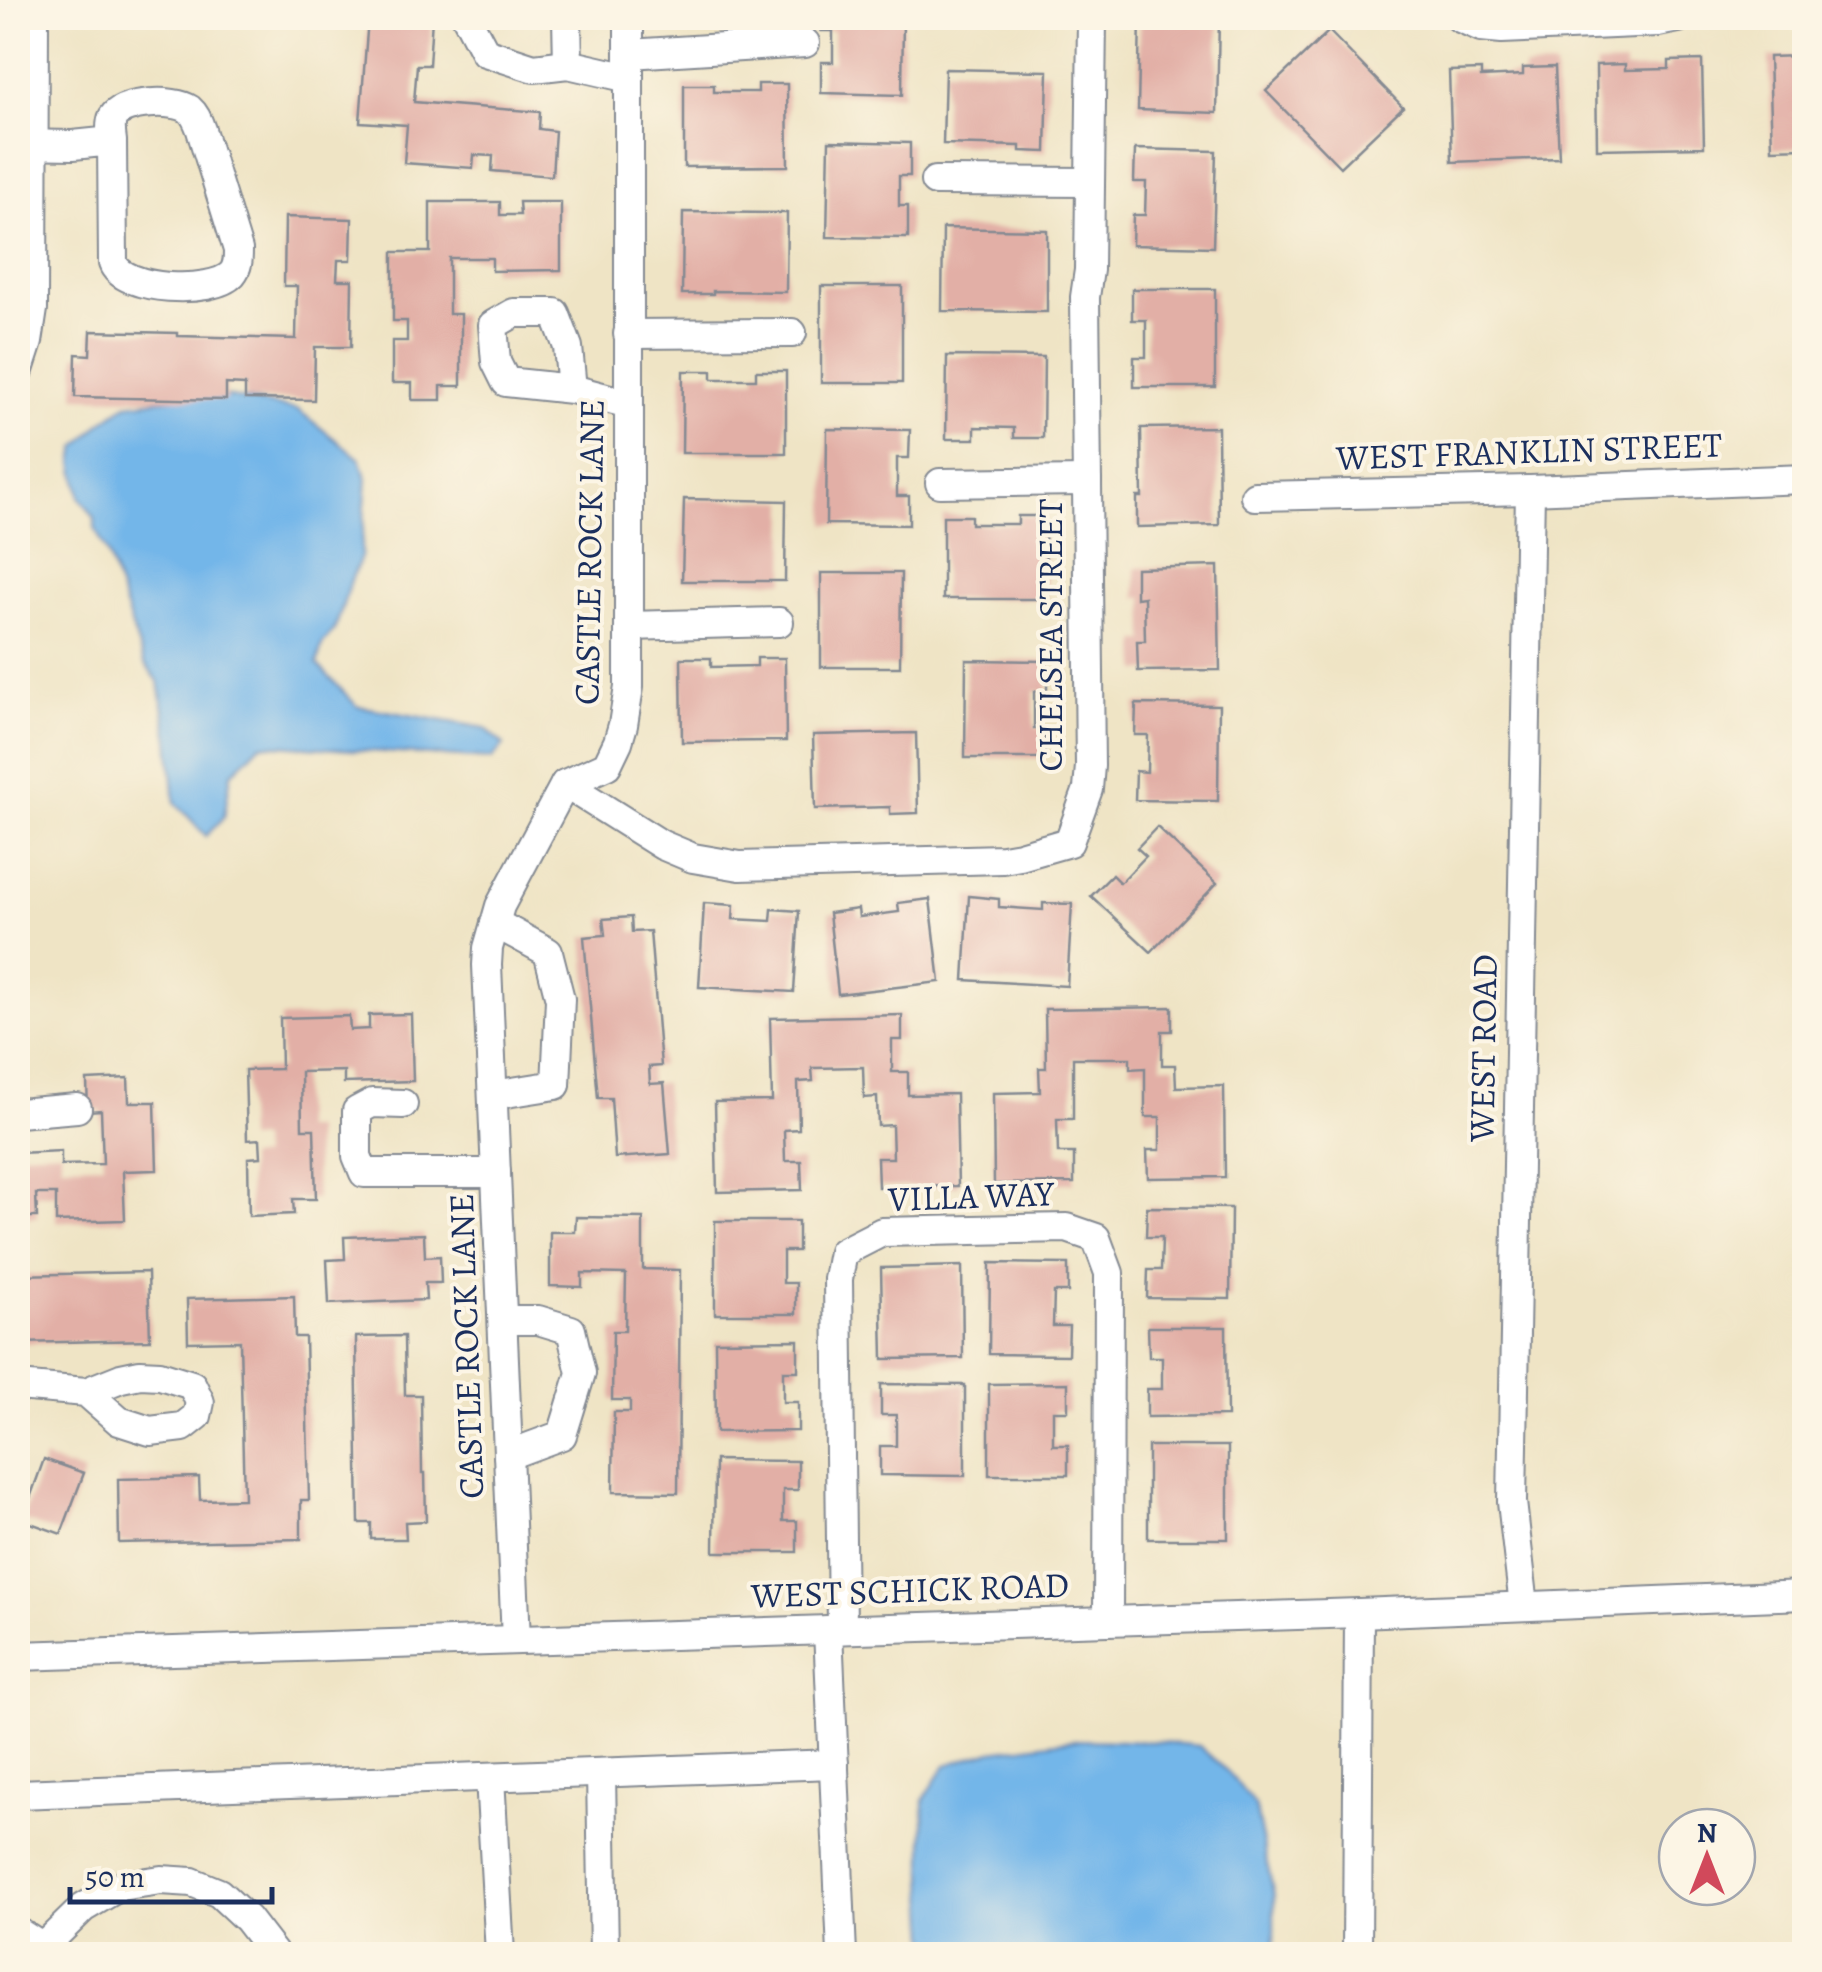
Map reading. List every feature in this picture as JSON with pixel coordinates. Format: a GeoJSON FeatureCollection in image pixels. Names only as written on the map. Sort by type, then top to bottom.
{"type":"FeatureCollection","features":[{"type":"Feature","properties":{"kind":"street"},"geometry":{"type":"LineString","coordinates":[[18,374],[33,309],[26,145],[34,18]]}},
{"type":"Feature","properties":{"kind":"street"},"geometry":{"type":"LineString","coordinates":[[468,18],[485,52],[534,68],[568,64],[629,66],[805,44]]}},
{"type":"Feature","properties":{"kind":"street"},"geometry":{"type":"LineString","coordinates":[[567,18],[568,64]]}},
{"type":"Feature","properties":{"kind":"street","name":"CASTLE ROCK LANE"},"geometry":{"type":"LineString","coordinates":[[516,1640],[488,948],[500,906],[566,784],[607,765],[618,742],[630,687],[629,18]]}},
{"type":"Feature","properties":{"kind":"street","name":"CHELSEA STREET"},"geometry":{"type":"LineString","coordinates":[[566,784],[662,845],[693,858],[740,866],[1003,858],[1069,842],[1088,788],[1090,766],[1086,297],[1090,270],[1092,18]]}},
{"type":"Feature","properties":{"kind":"street"},"geometry":{"type":"LineString","coordinates":[[1460,18],[1481,27],[1502,28],[1678,18]]}},
{"type":"Feature","properties":{"kind":"street"},"geometry":{"type":"LineString","coordinates":[[168,102],[191,111],[201,130],[238,250],[238,262],[230,276],[215,284],[186,287],[135,280],[116,272],[112,141],[111,120],[128,107],[168,102]]}},
{"type":"Feature","properties":{"kind":"street"},"geometry":{"type":"LineString","coordinates":[[26,145],[112,141]]}},
{"type":"Feature","properties":{"kind":"street"},"geometry":{"type":"LineString","coordinates":[[935,181],[1090,182]]}},
{"type":"Feature","properties":{"kind":"street"},"geometry":{"type":"LineString","coordinates":[[628,334],[792,333]]}},
{"type":"Feature","properties":{"kind":"street"},"geometry":{"type":"LineString","coordinates":[[572,389],[629,404]]}},
{"type":"Feature","properties":{"kind":"street","name":"WEST FRANKLIN STREET"},"geometry":{"type":"LineString","coordinates":[[1255,496],[1804,480]]}},
{"type":"Feature","properties":{"kind":"street"},"geometry":{"type":"LineString","coordinates":[[940,483],[1088,481]]}},
{"type":"Feature","properties":{"kind":"street","name":"WEST ROAD"},"geometry":{"type":"LineString","coordinates":[[1524,1606],[1512,1502],[1530,490]]}},
{"type":"Feature","properties":{"kind":"street"},"geometry":{"type":"LineString","coordinates":[[630,626],[779,622]]}},
{"type":"Feature","properties":{"kind":"street"},"geometry":{"type":"LineString","coordinates":[[493,1095],[556,1085],[560,999],[548,952],[495,923]]}},
{"type":"Feature","properties":{"kind":"street"},"geometry":{"type":"LineString","coordinates":[[403,1104],[372,1103],[356,1112],[357,1156],[364,1172],[496,1173]]}},
{"type":"Feature","properties":{"kind":"street"},"geometry":{"type":"LineString","coordinates":[[18,1113],[77,1108]]}},
{"type":"Feature","properties":{"kind":"street","name":"VILLA WAY"},"geometry":{"type":"LineString","coordinates":[[835,1630],[838,1278],[843,1252],[882,1232],[1066,1228],[1096,1238],[1109,1273],[1108,1621]]}},
{"type":"Feature","properties":{"kind":"street"},"geometry":{"type":"LineString","coordinates":[[503,1320],[538,1320],[571,1330],[580,1373],[562,1435],[508,1454]]}},
{"type":"Feature","properties":{"kind":"street"},"geometry":{"type":"LineString","coordinates":[[18,1386],[86,1392]]}},
{"type":"Feature","properties":{"kind":"street","name":"WEST SCHICK ROAD"},"geometry":{"type":"LineString","coordinates":[[18,1656],[1804,1595]]}},
{"type":"Feature","properties":{"kind":"street"},"geometry":{"type":"LineString","coordinates":[[1357,1954],[1358,1613]]}},
{"type":"Feature","properties":{"kind":"street"},"geometry":{"type":"LineString","coordinates":[[835,1630],[834,1764],[842,1954]]}},
{"type":"Feature","properties":{"kind":"street"},"geometry":{"type":"LineString","coordinates":[[18,1794],[834,1764]]}},
{"type":"Feature","properties":{"kind":"street"},"geometry":{"type":"LineString","coordinates":[[601,1772],[604,1954]]}},
{"type":"Feature","properties":{"kind":"street"},"geometry":{"type":"LineString","coordinates":[[490,1776],[500,1954]]}},
{"type":"Feature","properties":{"kind":"street"},"geometry":{"type":"LineString","coordinates":[[18,1932],[40,1951],[83,1908],[120,1886],[162,1880],[192,1882],[219,1893],[274,1954]]}},
{"type":"Feature","properties":{"kind":"water"},"geometry":{"type":"Polygon","coordinates":[[[221,395],[298,410],[360,459],[367,478],[361,557],[335,629],[322,645],[317,664],[357,706],[485,728],[504,745],[492,759],[261,744],[231,774],[224,817],[206,836],[175,802],[159,682],[144,663],[108,555],[95,528],[95,518],[80,497],[74,462],[77,447],[127,404],[221,395]]]}},
{"type":"Feature","properties":{"kind":"water"},"geometry":{"type":"Polygon","coordinates":[[[1072,1740],[1199,1746],[1229,1773],[1255,1806],[1274,1896],[1274,1954],[929,1954],[924,1799],[946,1765],[992,1751],[1072,1740]]]}},
{"type":"Feature","properties":{"kind":"building"},"geometry":{"type":"Polygon","coordinates":[[[368,18],[432,18],[429,65],[417,65],[414,102],[540,112],[539,129],[555,131],[552,176],[492,171],[493,156],[474,155],[473,168],[404,163],[407,125],[360,122],[368,18]]]}},
{"type":"Feature","properties":{"kind":"building"},"geometry":{"type":"Polygon","coordinates":[[[821,18],[903,18],[902,95],[821,93],[821,62],[833,62],[833,31],[821,31],[821,18]]]}},
{"type":"Feature","properties":{"kind":"building"},"geometry":{"type":"Polygon","coordinates":[[[1140,18],[1219,18],[1217,113],[1138,110],[1140,18]]]}},
{"type":"Feature","properties":{"kind":"building"},"geometry":{"type":"Polygon","coordinates":[[[1329,31],[1403,107],[1340,167],[1266,91],[1329,31]]]}},
{"type":"Feature","properties":{"kind":"building"},"geometry":{"type":"Polygon","coordinates":[[[1798,56],[1798,64],[1804,63],[1804,148],[1772,149],[1769,57],[1798,56]]]}},
{"type":"Feature","properties":{"kind":"building"},"geometry":{"type":"Polygon","coordinates":[[[1702,60],[1704,147],[1597,149],[1596,65],[1625,64],[1625,70],[1669,69],[1669,61],[1702,60]]]}},
{"type":"Feature","properties":{"kind":"building"},"geometry":{"type":"Polygon","coordinates":[[[1555,67],[1559,158],[1452,162],[1449,71],[1481,70],[1481,77],[1523,75],[1523,68],[1555,67]]]}},
{"type":"Feature","properties":{"kind":"building"},"geometry":{"type":"Polygon","coordinates":[[[945,69],[1048,71],[1046,152],[1020,151],[1020,146],[943,144],[945,69]]]}},
{"type":"Feature","properties":{"kind":"building"},"geometry":{"type":"Polygon","coordinates":[[[758,84],[787,84],[788,166],[684,167],[684,85],[714,85],[714,92],[758,92],[758,84]]]}},
{"type":"Feature","properties":{"kind":"building"},"geometry":{"type":"Polygon","coordinates":[[[829,141],[910,143],[910,176],[899,176],[899,206],[908,206],[908,238],[827,237],[829,141]]]}},
{"type":"Feature","properties":{"kind":"building"},"geometry":{"type":"Polygon","coordinates":[[[1135,149],[1216,151],[1213,247],[1132,245],[1133,215],[1145,215],[1146,182],[1134,182],[1135,149]]]}},
{"type":"Feature","properties":{"kind":"building"},"geometry":{"type":"Polygon","coordinates":[[[430,202],[500,202],[500,215],[520,215],[519,202],[561,202],[561,270],[492,271],[492,258],[449,258],[449,314],[461,314],[461,386],[441,386],[441,400],[412,400],[412,383],[392,383],[392,341],[407,341],[407,321],[393,321],[393,252],[430,252],[430,202]]]}},
{"type":"Feature","properties":{"kind":"building"},"geometry":{"type":"Polygon","coordinates":[[[683,212],[787,213],[786,292],[682,294],[683,212]]]}},
{"type":"Feature","properties":{"kind":"building"},"geometry":{"type":"Polygon","coordinates":[[[285,217],[352,219],[351,260],[338,260],[337,280],[352,280],[351,347],[315,347],[314,400],[245,399],[245,385],[226,384],[226,400],[75,397],[76,354],[90,355],[91,331],[296,339],[297,286],[284,286],[285,217]]]}},
{"type":"Feature","properties":{"kind":"building"},"geometry":{"type":"Polygon","coordinates":[[[943,228],[1047,230],[1047,312],[942,311],[943,228]]]}},
{"type":"Feature","properties":{"kind":"building"},"geometry":{"type":"Polygon","coordinates":[[[821,286],[902,286],[902,383],[821,383],[821,286]]]}},
{"type":"Feature","properties":{"kind":"building"},"geometry":{"type":"Polygon","coordinates":[[[1132,289],[1215,289],[1215,387],[1134,387],[1134,357],[1146,357],[1146,320],[1132,320],[1132,289]]]}},
{"type":"Feature","properties":{"kind":"building"},"geometry":{"type":"Polygon","coordinates":[[[947,356],[1044,357],[1043,438],[1014,438],[1014,428],[975,427],[975,439],[946,439],[947,356]]]}},
{"type":"Feature","properties":{"kind":"building"},"geometry":{"type":"Polygon","coordinates":[[[683,371],[712,371],[712,379],[756,379],[756,371],[786,371],[786,453],[682,453],[683,371]]]}},
{"type":"Feature","properties":{"kind":"building"},"geometry":{"type":"Polygon","coordinates":[[[1218,427],[1219,525],[1137,527],[1137,497],[1142,497],[1141,428],[1218,427]]]}},
{"type":"Feature","properties":{"kind":"building"},"geometry":{"type":"Polygon","coordinates":[[[827,429],[910,430],[909,458],[897,458],[897,496],[909,496],[909,525],[826,524],[827,429]]]}},
{"type":"Feature","properties":{"kind":"building"},"geometry":{"type":"Polygon","coordinates":[[[684,499],[786,501],[785,581],[682,581],[684,499]]]}},
{"type":"Feature","properties":{"kind":"building"},"geometry":{"type":"Polygon","coordinates":[[[943,516],[971,516],[971,524],[1018,524],[1018,516],[1045,516],[1046,599],[943,599],[943,516]]]}},
{"type":"Feature","properties":{"kind":"building"},"geometry":{"type":"Polygon","coordinates":[[[1218,566],[1220,670],[1138,671],[1137,641],[1145,641],[1144,597],[1136,598],[1136,568],[1218,566]]]}},
{"type":"Feature","properties":{"kind":"building"},"geometry":{"type":"Polygon","coordinates":[[[821,573],[901,573],[900,667],[821,667],[821,573]]]}},
{"type":"Feature","properties":{"kind":"building"},"geometry":{"type":"Polygon","coordinates":[[[681,658],[711,658],[711,667],[757,666],[757,658],[785,658],[786,741],[682,742],[681,658]]]}},
{"type":"Feature","properties":{"kind":"building"},"geometry":{"type":"Polygon","coordinates":[[[966,660],[1047,661],[1047,692],[1034,691],[1034,728],[1045,728],[1045,758],[965,758],[966,660]]]}},
{"type":"Feature","properties":{"kind":"building"},"geometry":{"type":"Polygon","coordinates":[[[1136,704],[1219,705],[1218,801],[1135,800],[1136,771],[1147,772],[1148,735],[1135,735],[1136,704]]]}},
{"type":"Feature","properties":{"kind":"building"},"geometry":{"type":"Polygon","coordinates":[[[916,733],[918,813],[890,814],[890,807],[815,809],[813,735],[916,733]]]}},
{"type":"Feature","properties":{"kind":"building"},"geometry":{"type":"Polygon","coordinates":[[[1157,827],[1217,883],[1151,952],[1091,896],[1112,875],[1120,883],[1146,856],[1137,848],[1157,827]]]}},
{"type":"Feature","properties":{"kind":"building"},"geometry":{"type":"Polygon","coordinates":[[[969,896],[999,899],[999,907],[1043,910],[1043,903],[1072,904],[1067,986],[964,980],[969,896]]]}},
{"type":"Feature","properties":{"kind":"building"},"geometry":{"type":"Polygon","coordinates":[[[930,899],[940,982],[838,994],[829,913],[858,909],[859,917],[899,912],[898,903],[930,899]]]}},
{"type":"Feature","properties":{"kind":"building"},"geometry":{"type":"Polygon","coordinates":[[[704,903],[734,905],[733,919],[771,921],[772,909],[799,911],[794,992],[699,987],[704,903]]]}},
{"type":"Feature","properties":{"kind":"building"},"geometry":{"type":"Polygon","coordinates":[[[631,917],[632,932],[650,931],[661,1066],[649,1067],[650,1084],[664,1083],[670,1154],[615,1158],[611,1098],[598,1098],[584,937],[605,935],[603,919],[631,917]]]}},
{"type":"Feature","properties":{"kind":"building"},"geometry":{"type":"Polygon","coordinates":[[[1172,1007],[1172,1031],[1162,1031],[1162,1065],[1175,1065],[1176,1087],[1224,1086],[1225,1177],[1148,1178],[1147,1150],[1160,1150],[1160,1117],[1145,1117],[1145,1068],[1130,1069],[1130,1058],[1073,1058],[1073,1119],[1057,1119],[1058,1153],[1074,1153],[1074,1183],[994,1184],[993,1093],[1040,1092],[1039,1068],[1046,1068],[1045,1009],[1172,1007]]]}},
{"type":"Feature","properties":{"kind":"building"},"geometry":{"type":"Polygon","coordinates":[[[411,1014],[413,1081],[344,1083],[344,1071],[301,1072],[302,1129],[314,1129],[316,1199],[293,1199],[294,1214],[249,1216],[248,1158],[261,1157],[260,1139],[247,1140],[245,1070],[281,1069],[280,1018],[349,1016],[350,1030],[369,1029],[369,1015],[411,1014]]]}},
{"type":"Feature","properties":{"kind":"building"},"geometry":{"type":"Polygon","coordinates":[[[902,1015],[902,1040],[892,1040],[892,1072],[908,1072],[908,1095],[956,1094],[958,1186],[878,1187],[877,1158],[893,1158],[892,1125],[878,1126],[877,1097],[864,1098],[863,1067],[812,1068],[813,1081],[798,1082],[799,1129],[784,1130],[785,1161],[801,1161],[802,1190],[717,1192],[715,1102],[772,1101],[770,1018],[902,1015]]]}},
{"type":"Feature","properties":{"kind":"building"},"geometry":{"type":"Polygon","coordinates":[[[128,1078],[129,1102],[155,1102],[157,1170],[123,1171],[125,1220],[56,1222],[56,1194],[36,1194],[37,1217],[18,1217],[18,1153],[61,1151],[61,1165],[103,1164],[101,1110],[88,1111],[87,1080],[128,1078]]]}},
{"type":"Feature","properties":{"kind":"building"},"geometry":{"type":"Polygon","coordinates":[[[1147,1207],[1231,1208],[1230,1299],[1147,1298],[1148,1270],[1161,1270],[1162,1237],[1146,1237],[1147,1207]]]}},
{"type":"Feature","properties":{"kind":"building"},"geometry":{"type":"Polygon","coordinates":[[[576,1217],[643,1218],[643,1269],[680,1270],[678,1493],[613,1492],[614,1412],[630,1412],[630,1400],[612,1400],[613,1331],[625,1331],[626,1274],[582,1273],[582,1287],[550,1286],[550,1232],[575,1232],[576,1217]]]}},
{"type":"Feature","properties":{"kind":"building"},"geometry":{"type":"Polygon","coordinates":[[[715,1221],[798,1221],[798,1251],[783,1251],[783,1283],[796,1283],[796,1314],[715,1314],[715,1221]]]}},
{"type":"Feature","properties":{"kind":"building"},"geometry":{"type":"Polygon","coordinates":[[[424,1234],[425,1257],[440,1256],[441,1283],[425,1283],[426,1300],[329,1304],[327,1260],[345,1259],[344,1237],[424,1234]]]}},
{"type":"Feature","properties":{"kind":"building"},"geometry":{"type":"Polygon","coordinates":[[[990,1263],[1068,1264],[1068,1292],[1054,1292],[1053,1326],[1069,1326],[1068,1355],[989,1354],[990,1263]]]}},
{"type":"Feature","properties":{"kind":"building"},"geometry":{"type":"Polygon","coordinates":[[[962,1266],[963,1358],[883,1359],[881,1268],[962,1266]]]}},
{"type":"Feature","properties":{"kind":"building"},"geometry":{"type":"Polygon","coordinates":[[[148,1272],[150,1340],[18,1343],[18,1275],[148,1272]]]}},
{"type":"Feature","properties":{"kind":"building"},"geometry":{"type":"Polygon","coordinates":[[[294,1296],[295,1337],[305,1337],[309,1500],[301,1500],[301,1539],[119,1543],[118,1479],[199,1477],[200,1500],[244,1499],[240,1341],[188,1342],[187,1299],[294,1296]]]}},
{"type":"Feature","properties":{"kind":"building"},"geometry":{"type":"Polygon","coordinates":[[[1148,1327],[1226,1327],[1227,1416],[1147,1417],[1147,1389],[1162,1389],[1162,1357],[1149,1357],[1148,1327]]]}},
{"type":"Feature","properties":{"kind":"building"},"geometry":{"type":"Polygon","coordinates":[[[404,1336],[405,1395],[421,1395],[426,1521],[405,1522],[406,1539],[371,1539],[371,1523],[359,1523],[356,1337],[404,1336]]]}},
{"type":"Feature","properties":{"kind":"building"},"geometry":{"type":"Polygon","coordinates":[[[798,1340],[798,1371],[783,1371],[783,1402],[798,1402],[798,1431],[716,1432],[715,1341],[798,1340]]]}},
{"type":"Feature","properties":{"kind":"building"},"geometry":{"type":"Polygon","coordinates":[[[1068,1383],[1068,1411],[1053,1411],[1053,1445],[1068,1445],[1068,1475],[989,1475],[989,1384],[1068,1383]]]}},
{"type":"Feature","properties":{"kind":"building"},"geometry":{"type":"Polygon","coordinates":[[[881,1384],[965,1385],[965,1476],[880,1475],[880,1446],[896,1446],[896,1415],[881,1415],[881,1384]]]}},
{"type":"Feature","properties":{"kind":"building"},"geometry":{"type":"Polygon","coordinates":[[[1148,1446],[1228,1446],[1228,1539],[1148,1539],[1148,1446]]]}},
{"type":"Feature","properties":{"kind":"building"},"geometry":{"type":"Polygon","coordinates":[[[44,1459],[84,1473],[61,1534],[22,1520],[44,1459]]]}},
{"type":"Feature","properties":{"kind":"building"},"geometry":{"type":"Polygon","coordinates":[[[715,1460],[798,1461],[798,1490],[783,1490],[783,1521],[797,1521],[797,1552],[714,1552],[715,1460]]]}}]}
